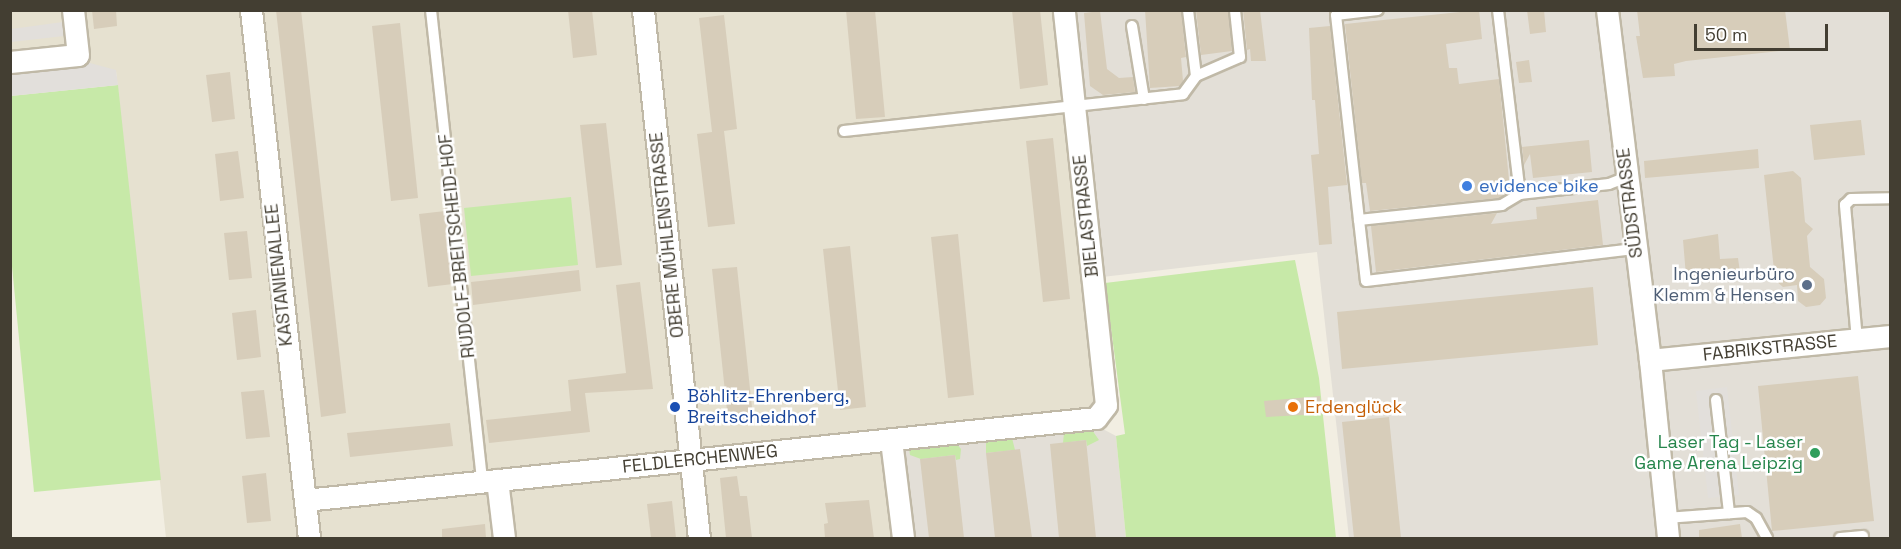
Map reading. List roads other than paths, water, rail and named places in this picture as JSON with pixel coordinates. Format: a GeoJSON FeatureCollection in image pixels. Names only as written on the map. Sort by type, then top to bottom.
{"type":"FeatureCollection","features":[{"type":"Feature","properties":{"kind":"street"},"geometry":{"type":"LineString","coordinates":[[10,62],[78,55],[73,10]]}},
{"type":"Feature","properties":{"kind":"street","name":"KASTANIENALLEE"},"geometry":{"type":"LineString","coordinates":[[251,10],[309,538]]}},
{"type":"Feature","properties":{"kind":"street","name":"OBERE MÜHLENSTRASSE"},"geometry":{"type":"LineString","coordinates":[[643,10],[699,538]]}},
{"type":"Feature","properties":{"kind":"street","name":"BIELASTRASSE"},"geometry":{"type":"LineString","coordinates":[[1064,10],[1106,405],[1095,418]]}},
{"type":"Feature","properties":{"kind":"street","name":"SÜDSTRASSE"},"geometry":{"type":"LineString","coordinates":[[1607,10],[1650,360],[1667,528]]}},
{"type":"Feature","properties":{"kind":"street","name":"FABRIKSTRASSE"},"geometry":{"type":"LineString","coordinates":[[1650,360],[1890,336]]}},
{"type":"Feature","properties":{"kind":"street","name":"FELDLERCHENWEG"},"geometry":{"type":"LineString","coordinates":[[305,500],[1095,418]]}},
{"type":"Feature","properties":{"kind":"street"},"geometry":{"type":"LineString","coordinates":[[891,440],[903,538]]}},
{"type":"Feature","properties":{"kind":"street"},"geometry":{"type":"LineString","coordinates":[[490,480],[504,538]]}},
{"type":"Feature","properties":{"kind":"lane","name":"RUDOLF-BREITSCHEID-HOF"},"geometry":{"type":"LineString","coordinates":[[431,10],[490,480]]}},
{"type":"Feature","properties":{"kind":"lane"},"geometry":{"type":"LineString","coordinates":[[1188,10],[1196,76]]}},
{"type":"Feature","properties":{"kind":"lane"},"geometry":{"type":"LineString","coordinates":[[844,131],[1183,94],[1196,76],[1240,57],[1235,10]]}},
{"type":"Feature","properties":{"kind":"lane"},"geometry":{"type":"LineString","coordinates":[[1378,10],[1336,15],[1366,280],[1636,249]]}},
{"type":"Feature","properties":{"kind":"lane"},"geometry":{"type":"LineString","coordinates":[[1498,10],[1520,194]]}},
{"type":"Feature","properties":{"kind":"lane"},"geometry":{"type":"LineString","coordinates":[[1132,26],[1144,99]]}},
{"type":"Feature","properties":{"kind":"lane"},"geometry":{"type":"LineString","coordinates":[[1359,220],[1502,205],[1520,194],[1609,184],[1627,177]]}},
{"type":"Feature","properties":{"kind":"lane"},"geometry":{"type":"LineString","coordinates":[[1857,340],[1845,205],[1851,200],[1890,198]]}},
{"type":"Feature","properties":{"kind":"lane"},"geometry":{"type":"LineString","coordinates":[[1716,400],[1729,513]]}},
{"type":"Feature","properties":{"kind":"lane"},"geometry":{"type":"LineString","coordinates":[[1667,528],[1729,513],[1747,512],[1756,518],[1767,538]]}},
{"type":"Feature","properties":{"kind":"lane"},"geometry":{"type":"LineString","coordinates":[[1840,538],[1863,536]]}},
{"type":"Feature","properties":{"kind":"place","name":"evidence bike"},"geometry":{"type":"Point","coordinates":[1467,186]}},
{"type":"Feature","properties":{"kind":"place","name":"Ingenieurbüro Klemm & Hensen"},"geometry":{"type":"Point","coordinates":[1807,285]}},
{"type":"Feature","properties":{"kind":"place","name":"Böhlitz-Ehrenberg, Breitscheidhof"},"geometry":{"type":"Point","coordinates":[675,407]}},
{"type":"Feature","properties":{"kind":"place","name":"Erdenglück"},"geometry":{"type":"Point","coordinates":[1293,407]}},
{"type":"Feature","properties":{"kind":"place","name":"Laser Tag - Laser Game Arena Leipzig"},"geometry":{"type":"Point","coordinates":[1815,453]}}]}
